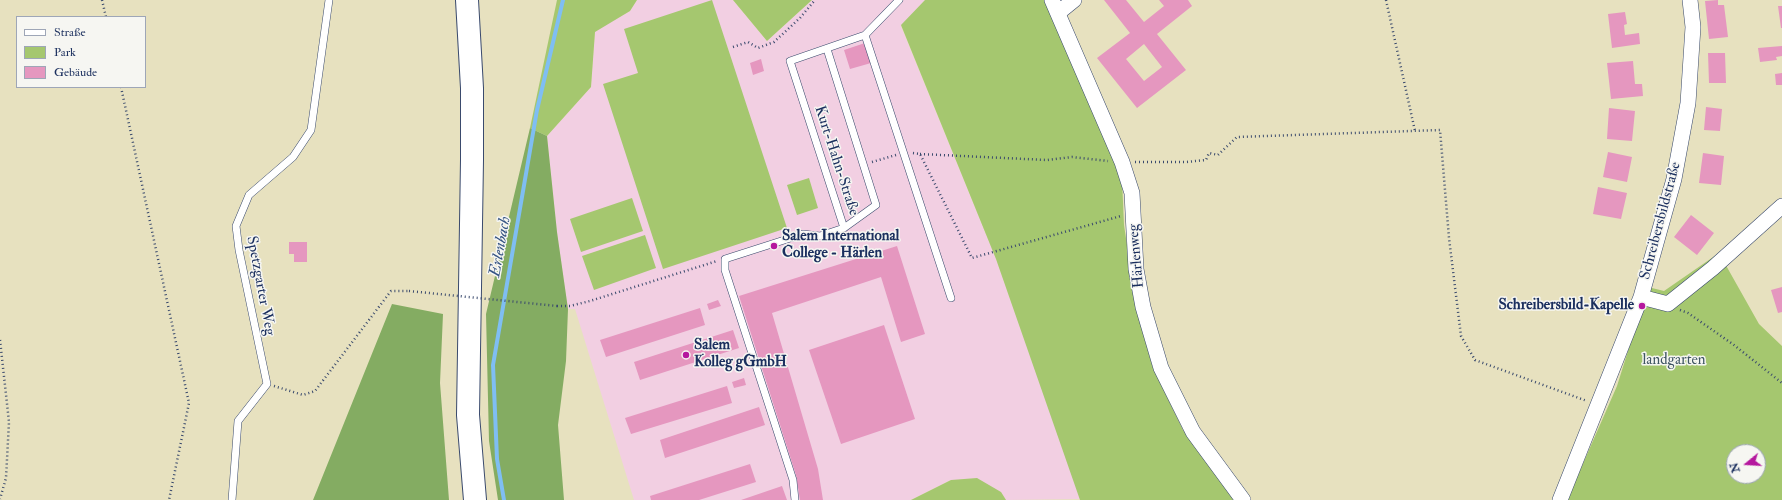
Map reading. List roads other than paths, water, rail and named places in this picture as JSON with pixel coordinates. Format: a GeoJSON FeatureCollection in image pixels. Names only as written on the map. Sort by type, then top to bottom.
{"type":"FeatureCollection","features":[{"type":"Feature","properties":{"kind":"main road"},"geometry":{"type":"LineString","coordinates":[[468,0],[472,88],[472,144],[468,415],[475,500]]}},
{"type":"Feature","properties":{"kind":"street"},"geometry":{"type":"LineString","coordinates":[[1055,7],[1074,0]]}},
{"type":"Feature","properties":{"kind":"street","name":"Schreibersbildstraße"},"geometry":{"type":"LineString","coordinates":[[1560,500],[1641,297],[1674,180],[1688,103],[1692,27],[1690,0]]}},
{"type":"Feature","properties":{"kind":"street","name":"Härlenweg"},"geometry":{"type":"LineString","coordinates":[[1055,7],[1122,162],[1132,193],[1136,269],[1142,307],[1161,368],[1193,432],[1243,500]]}},
{"type":"Feature","properties":{"kind":"street"},"geometry":{"type":"LineString","coordinates":[[1641,297],[1668,304],[1713,268],[1782,206]]}},
{"type":"Feature","properties":{"kind":"lane","name":"Spetzgarter Weg"},"geometry":{"type":"LineString","coordinates":[[232,500],[238,421],[267,384],[239,250],[236,226],[249,194],[293,157],[311,130],[329,0]]}},
{"type":"Feature","properties":{"kind":"lane","name":"Kurt-Hahn-Straße"},"geometry":{"type":"LineString","coordinates":[[827,48],[876,205],[844,228],[790,60],[865,35],[899,0]]}},
{"type":"Feature","properties":{"kind":"lane"},"geometry":{"type":"LineString","coordinates":[[865,35],[951,298]]}},
{"type":"Feature","properties":{"kind":"lane"},"geometry":{"type":"LineString","coordinates":[[795,500],[793,480],[725,270],[725,258],[803,234],[820,236],[844,228]]}},
{"type":"Feature","properties":{"kind":"waterway","name":"Erlenbach"},"geometry":{"type":"LineString","coordinates":[[504,500],[497,459],[493,365],[537,110],[563,0]]}},
{"type":"Feature","properties":{"kind":"place","name":"Salem International College - Härlen"},"geometry":{"type":"Point","coordinates":[774,246]}},
{"type":"Feature","properties":{"kind":"place","name":"Schreibersbild-Kapelle"},"geometry":{"type":"Point","coordinates":[1642,306]}},
{"type":"Feature","properties":{"kind":"place","name":"Salem Kolleg gGmbH"},"geometry":{"type":"Point","coordinates":[686,355]}},
{"type":"Feature","properties":{"kind":"park label","name":"landgarten"},"geometry":{"type":"Point","coordinates":[1674,361]}}]}
